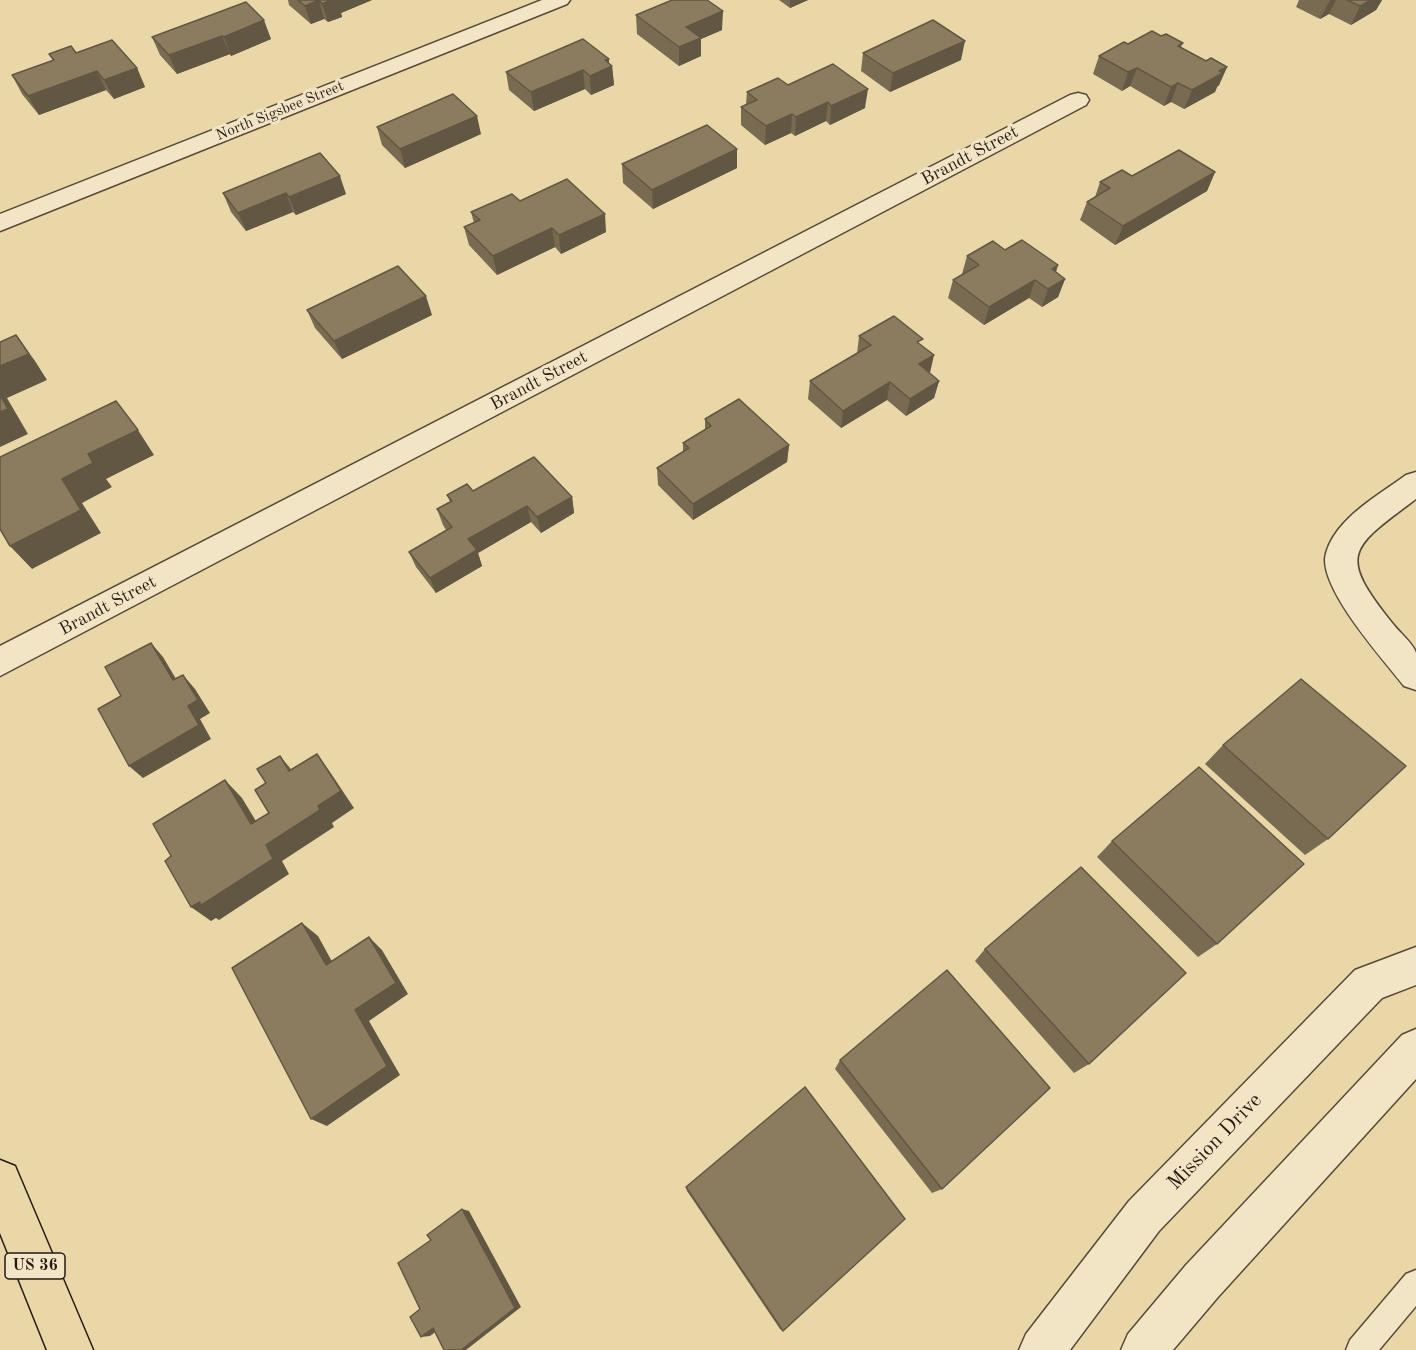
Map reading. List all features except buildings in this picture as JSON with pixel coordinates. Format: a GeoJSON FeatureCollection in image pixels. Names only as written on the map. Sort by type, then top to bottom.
{"type":"FeatureCollection","features":[{"type":"Feature","properties":{"kind":"main road","name":"US 36"},"geometry":{"type":"LineString","coordinates":[[0,1181],[70,1350]]}},
{"type":"Feature","properties":{"kind":"street","name":"North Sigsbee Street"},"geometry":{"type":"LineString","coordinates":[[0,223],[560,0]]}},
{"type":"Feature","properties":{"kind":"street","name":"Brandt Street"},"geometry":{"type":"LineString","coordinates":[[0,662],[1078,100]]}},
{"type":"Feature","properties":{"kind":"street"},"geometry":{"type":"LineString","coordinates":[[1416,483],[1351,535],[1342,549],[1341,557],[1341,566],[1353,594],[1416,676]]}},
{"type":"Feature","properties":{"kind":"street","name":"Mission Drive"},"geometry":{"type":"LineString","coordinates":[[1046,1348],[1144,1216],[1369,984],[1416,966]]}},
{"type":"Feature","properties":{"kind":"street"},"geometry":{"type":"LineString","coordinates":[[1144,1350],[1202,1281],[1416,1049]]}},
{"type":"Feature","properties":{"kind":"lane"},"geometry":{"type":"LineString","coordinates":[[1360,1350],[1416,1284]]}}]}
